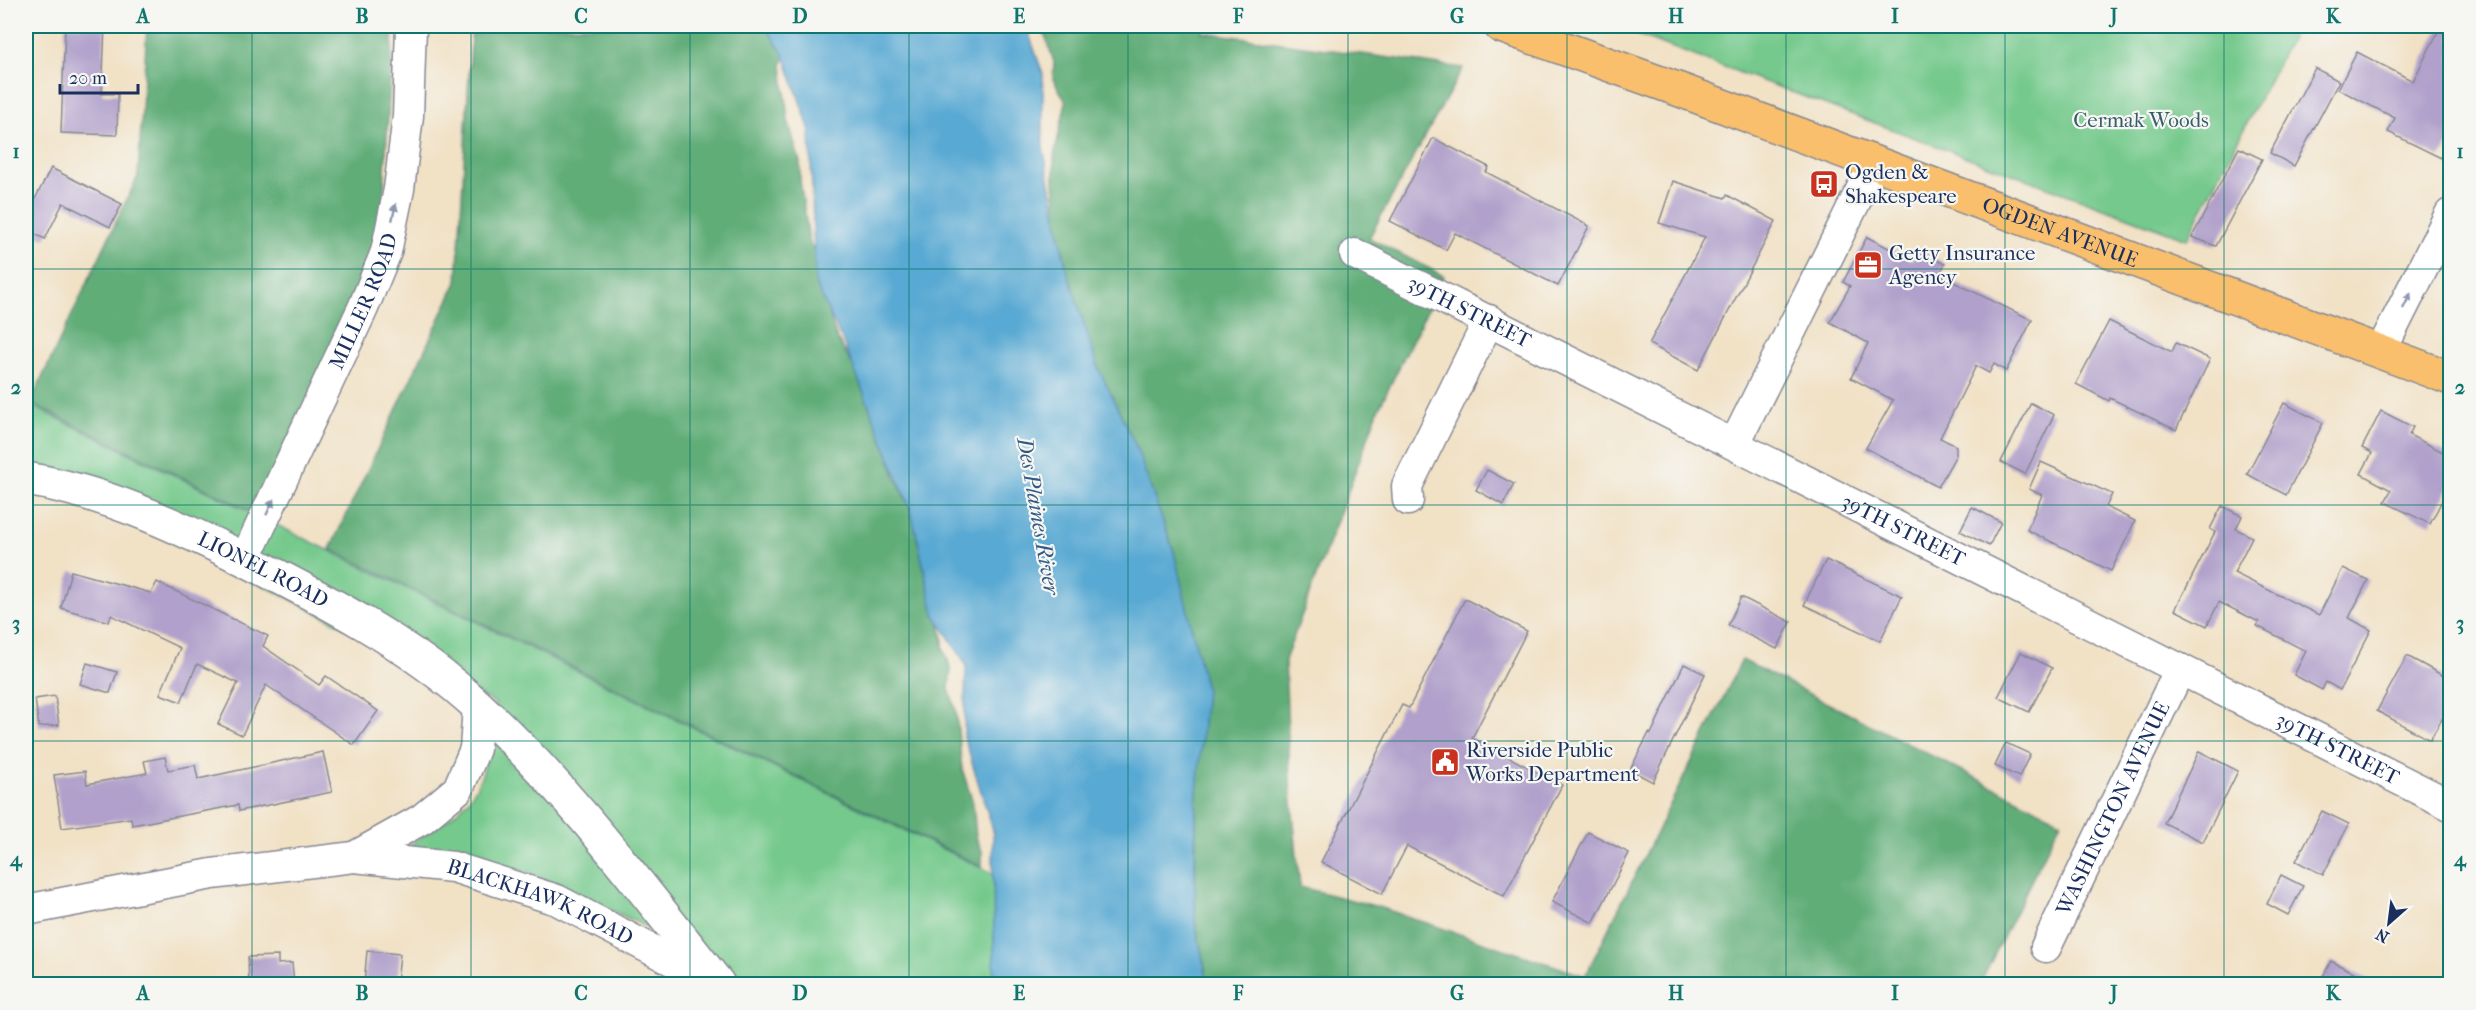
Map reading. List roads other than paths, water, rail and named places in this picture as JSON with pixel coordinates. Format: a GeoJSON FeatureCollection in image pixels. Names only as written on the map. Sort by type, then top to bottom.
{"type":"FeatureCollection","features":[{"type":"Feature","properties":{"kind":"main road","name":"OGDEN AVENUE"},"geometry":{"type":"LineString","coordinates":[[1501,26],[1875,162],[2451,378]]}},
{"type":"Feature","properties":{"kind":"street","name":"MILLER ROAD"},"geometry":{"type":"LineString","coordinates":[[245,559],[359,318],[386,252],[399,189],[408,116],[411,26]]}},
{"type":"Feature","properties":{"kind":"street"},"geometry":{"type":"LineString","coordinates":[[1736,443],[1875,162]]}},
{"type":"Feature","properties":{"kind":"street"},"geometry":{"type":"LineString","coordinates":[[2380,353],[2451,214]]}},
{"type":"Feature","properties":{"kind":"street","name":"39TH STREET"},"geometry":{"type":"LineString","coordinates":[[1355,254],[1736,443],[2451,805]]}},
{"type":"Feature","properties":{"kind":"street"},"geometry":{"type":"LineString","coordinates":[[1408,500],[1407,486],[1489,320]]}},
{"type":"Feature","properties":{"kind":"street","name":"LIONEL ROAD"},"geometry":{"type":"LineString","coordinates":[[26,479],[81,492],[132,508],[194,534],[345,612],[425,664],[478,706],[567,795],[717,984]]}},
{"type":"Feature","properties":{"kind":"street","name":"WASHINGTON AVENUE"},"geometry":{"type":"LineString","coordinates":[[2046,946],[2180,669]]}},
{"type":"Feature","properties":{"kind":"street","name":"BLACKHAWK ROAD"},"geometry":{"type":"LineString","coordinates":[[354,857],[422,819],[458,789],[475,749],[478,706]]}},
{"type":"Feature","properties":{"kind":"street","name":"BLACKHAWK ROAD"},"geometry":{"type":"LineString","coordinates":[[26,910],[212,874],[354,857],[453,867],[557,900],[717,984]]}},
{"type":"Feature","properties":{"kind":"water","name":"Des Plaines River"},"geometry":{"type":"Polygon","coordinates":[[[765,26],[1026,26],[1043,74],[1043,147],[1066,267],[1098,367],[1135,444],[1174,552],[1206,689],[1196,805],[1195,922],[1208,984],[994,984],[993,830],[964,737],[966,664],[934,614],[911,511],[844,344],[815,283],[810,131],[784,55],[765,26]]]}},
{"type":"Feature","properties":{"kind":"place","name":"Ogden & Shakespeare"},"geometry":{"type":"Point","coordinates":[1824,184]}},
{"type":"Feature","properties":{"kind":"place","name":"Getty Insurance Agency"},"geometry":{"type":"Point","coordinates":[1868,265]}},
{"type":"Feature","properties":{"kind":"place","name":"Riverside Public Works Department"},"geometry":{"type":"Point","coordinates":[1445,762]}},
{"type":"Feature","properties":{"kind":"park label","name":"Cermak Woods"},"geometry":{"type":"Point","coordinates":[2141,120]}}]}
